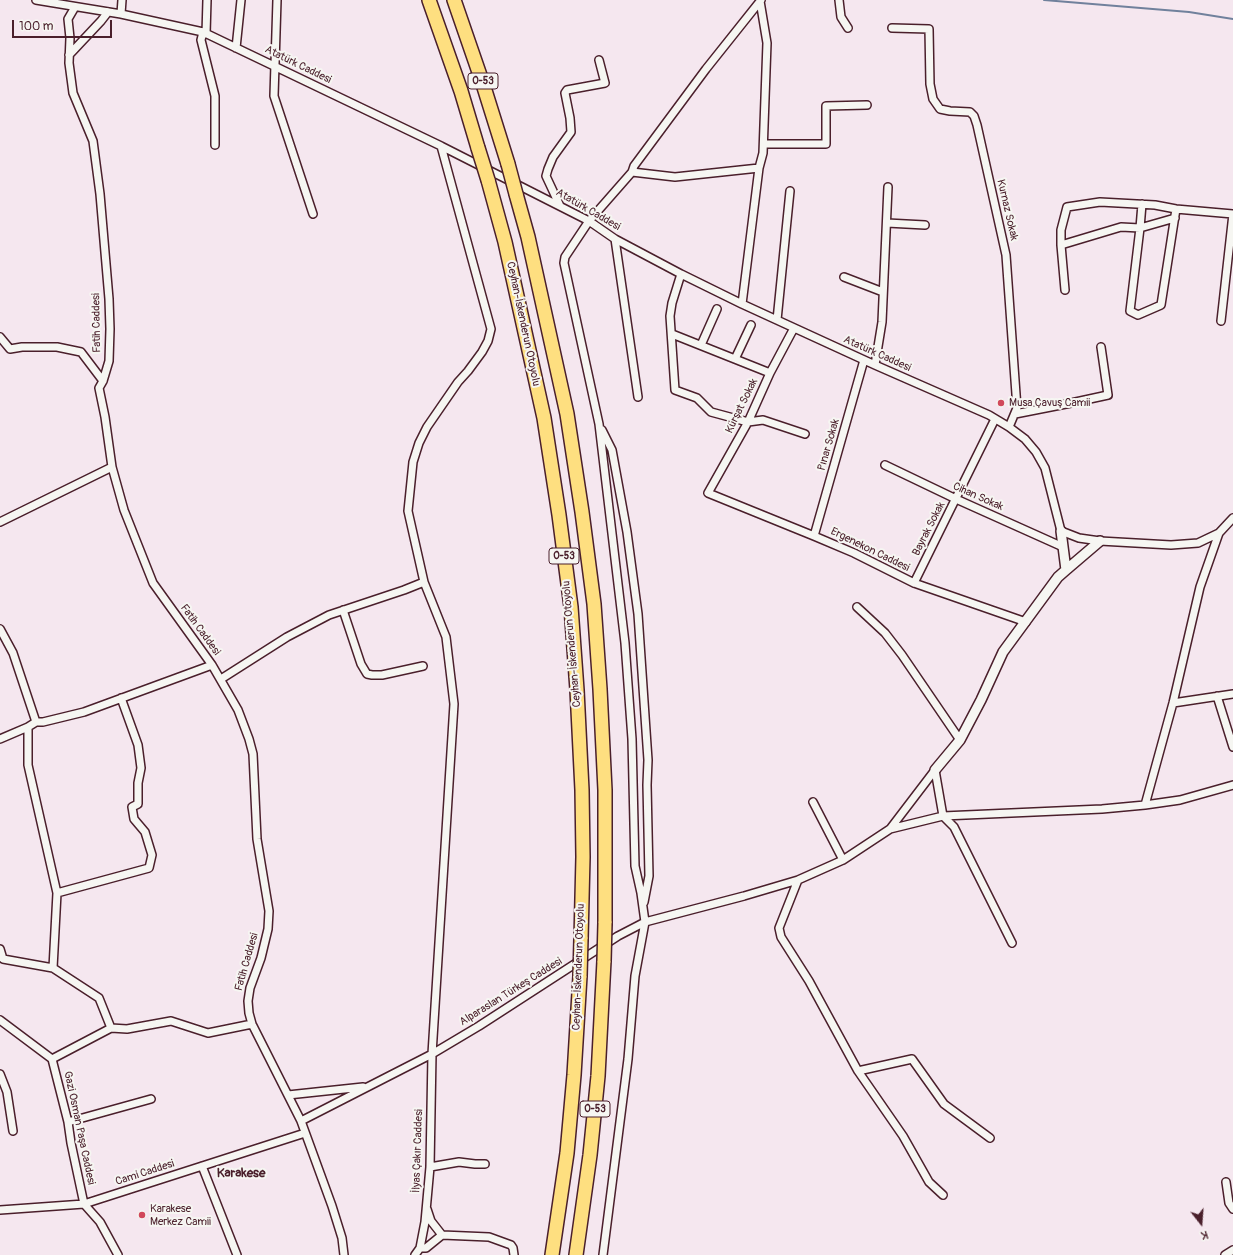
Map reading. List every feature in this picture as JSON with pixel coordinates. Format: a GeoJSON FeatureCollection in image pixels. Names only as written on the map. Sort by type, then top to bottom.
{"type":"FeatureCollection","features":[{"type":"Feature","properties":{"kind":"highway","name":"Ceyhan-İskenderun Otoyolu"},"geometry":{"type":"LineString","coordinates":[[429,0],[461,91],[505,242],[544,418],[570,599],[577,690],[582,790],[583,857],[580,976],[574,1075],[567,1152],[552,1255]]}},
{"type":"Feature","properties":{"kind":"highway","name":"O-53"},"geometry":{"type":"LineString","coordinates":[[454,0],[483,84],[508,164],[528,237],[567,414],[594,604],[605,790],[604,962],[596,1092],[590,1155],[576,1255]]}},
{"type":"Feature","properties":{"kind":"street","name":"Atatürk Caddesi"},"geometry":{"type":"LineString","coordinates":[[36,0],[121,14],[204,33],[441,146],[589,220],[615,239],[742,304],[995,419],[1010,427],[1036,452],[1045,468],[1061,531]]}},
{"type":"Feature","properties":{"kind":"street"},"geometry":{"type":"LineString","coordinates":[[121,14],[122,0]]}},
{"type":"Feature","properties":{"kind":"street"},"geometry":{"type":"LineString","coordinates":[[207,0],[204,33],[201,40],[215,96],[215,145]]}},
{"type":"Feature","properties":{"kind":"street"},"geometry":{"type":"LineString","coordinates":[[236,48],[241,0]]}},
{"type":"Feature","properties":{"kind":"street"},"geometry":{"type":"LineString","coordinates":[[277,0],[274,96],[313,214]]}},
{"type":"Feature","properties":{"kind":"street"},"geometry":{"type":"LineString","coordinates":[[839,0],[841,17],[848,28]]}},
{"type":"Feature","properties":{"kind":"street"},"geometry":{"type":"LineString","coordinates":[[742,304],[759,168],[764,144],[767,43],[761,1]]}},
{"type":"Feature","properties":{"kind":"street"},"geometry":{"type":"LineString","coordinates":[[603,1255],[628,1059],[635,976],[645,922],[635,866],[632,739],[625,643],[599,424],[564,263],[565,257],[589,220],[632,172],[634,166],[706,69],[761,1]]}},
{"type":"Feature","properties":{"kind":"street","name":"Fatih Caddesi"},"geometry":{"type":"LineString","coordinates":[[75,7],[68,19],[69,55],[73,93],[93,141],[100,194],[109,299],[109,361],[103,381],[99,388],[105,417],[112,467],[124,510],[153,583],[221,679],[238,710],[253,754],[257,839],[269,911],[268,929],[261,958],[250,988],[248,1000],[252,1024],[301,1121],[332,1206],[342,1238],[344,1255]]}},
{"type":"Feature","properties":{"kind":"street"},"geometry":{"type":"LineString","coordinates":[[69,55],[108,12]]}},
{"type":"Feature","properties":{"kind":"street","name":"Kurnaz Sokak"},"geometry":{"type":"LineString","coordinates":[[892,28],[929,29],[930,84],[933,98],[940,109],[970,112],[974,116],[977,125],[1006,255],[1017,408],[1010,427]]}},
{"type":"Feature","properties":{"kind":"street"},"geometry":{"type":"LineString","coordinates":[[560,206],[546,176],[553,157],[571,132],[565,93],[567,90],[605,84],[599,60]]}},
{"type":"Feature","properties":{"kind":"street"},"geometry":{"type":"LineString","coordinates":[[764,144],[826,144],[826,106],[867,105]]}},
{"type":"Feature","properties":{"kind":"street","name":"İlyas Çakır Caddesi"},"geometry":{"type":"LineString","coordinates":[[420,1248],[430,1167],[432,1054],[454,704],[446,637],[424,582],[408,511],[412,462],[419,443],[427,427],[458,382],[482,352],[488,341],[491,329],[441,146]]}},
{"type":"Feature","properties":{"kind":"street"},"geometry":{"type":"LineString","coordinates":[[632,172],[675,177],[759,168]]}},
{"type":"Feature","properties":{"kind":"street"},"geometry":{"type":"LineString","coordinates":[[875,365],[882,322],[888,187]]}},
{"type":"Feature","properties":{"kind":"street"},"geometry":{"type":"LineString","coordinates":[[777,320],[790,192]]}},
{"type":"Feature","properties":{"kind":"street"},"geometry":{"type":"LineString","coordinates":[[1065,290],[1060,230],[1067,208],[1100,202],[1155,205],[1176,209],[1233,214],[1221,321]]}},
{"type":"Feature","properties":{"kind":"street"},"geometry":{"type":"LineString","coordinates":[[1142,204],[1130,311],[1138,315],[1161,305],[1176,209]]}},
{"type":"Feature","properties":{"kind":"street"},"geometry":{"type":"LineString","coordinates":[[1061,245],[1121,227],[1140,228],[1175,218]]}},
{"type":"Feature","properties":{"kind":"street"},"geometry":{"type":"LineString","coordinates":[[887,223],[926,225]]}},
{"type":"Feature","properties":{"kind":"street"},"geometry":{"type":"LineString","coordinates":[[615,239],[638,397]]}},
{"type":"Feature","properties":{"kind":"street"},"geometry":{"type":"LineString","coordinates":[[681,274],[672,303],[670,316],[675,390],[697,398],[711,412],[748,422],[763,420],[805,434]]}},
{"type":"Feature","properties":{"kind":"street"},"geometry":{"type":"LineString","coordinates":[[844,277],[864,286],[883,292]]}},
{"type":"Feature","properties":{"kind":"street"},"geometry":{"type":"LineString","coordinates":[[701,345],[717,309]]}},
{"type":"Feature","properties":{"kind":"street"},"geometry":{"type":"LineString","coordinates":[[735,359],[751,325]]}},
{"type":"Feature","properties":{"kind":"street","name":"Kürşat Sokak"},"geometry":{"type":"LineString","coordinates":[[708,493],[748,422],[770,373],[794,328]]}},
{"type":"Feature","properties":{"kind":"street"},"geometry":{"type":"LineString","coordinates":[[672,334],[770,373]]}},
{"type":"Feature","properties":{"kind":"street"},"geometry":{"type":"LineString","coordinates":[[0,337],[10,349],[22,347],[57,347],[81,352],[103,381]]}},
{"type":"Feature","properties":{"kind":"street"},"geometry":{"type":"LineString","coordinates":[[1014,414],[1108,394],[1101,347]]}},
{"type":"Feature","properties":{"kind":"street","name":"Pınar Sokak"},"geometry":{"type":"LineString","coordinates":[[814,536],[864,360]]}},
{"type":"Feature","properties":{"kind":"street","name":"Bayrak Sokak"},"geometry":{"type":"LineString","coordinates":[[914,583],[995,419]]}},
{"type":"Feature","properties":{"kind":"street"},"geometry":{"type":"LineString","coordinates":[[599,424],[612,450],[638,614],[648,760],[647,785],[649,876],[643,908]]}},
{"type":"Feature","properties":{"kind":"street","name":"Cihan Sokak"},"geometry":{"type":"LineString","coordinates":[[885,465],[956,500],[1063,547]]}},
{"type":"Feature","properties":{"kind":"street"},"geometry":{"type":"LineString","coordinates":[[0,522],[112,467]]}},
{"type":"Feature","properties":{"kind":"street","name":"Ergenekon Caddesi"},"geometry":{"type":"LineString","coordinates":[[708,493],[854,553],[914,583],[1026,622]]}},
{"type":"Feature","properties":{"kind":"street"},"geometry":{"type":"LineString","coordinates":[[1145,805],[1173,703],[1200,587],[1219,533],[1233,518]]}},
{"type":"Feature","properties":{"kind":"street"},"geometry":{"type":"LineString","coordinates":[[1066,570],[1061,531],[1079,538],[1100,541],[1171,545],[1198,542],[1219,533]]}},
{"type":"Feature","properties":{"kind":"street"},"geometry":{"type":"LineString","coordinates":[[890,829],[960,740],[981,700],[1003,652],[1066,570],[1100,541]]}},
{"type":"Feature","properties":{"kind":"street"},"geometry":{"type":"LineString","coordinates":[[221,679],[287,637],[329,615],[424,582]]}},
{"type":"Feature","properties":{"kind":"street"},"geometry":{"type":"LineString","coordinates":[[857,606],[885,633],[902,655],[960,740]]}},
{"type":"Feature","properties":{"kind":"street"},"geometry":{"type":"LineString","coordinates":[[343,610],[361,664],[367,674],[382,675],[423,666]]}},
{"type":"Feature","properties":{"kind":"street"},"geometry":{"type":"LineString","coordinates":[[0,629],[13,653],[36,722]]}},
{"type":"Feature","properties":{"kind":"street"},"geometry":{"type":"LineString","coordinates":[[0,739],[36,722],[43,722],[84,712],[212,665]]}},
{"type":"Feature","properties":{"kind":"street"},"geometry":{"type":"LineString","coordinates":[[1173,703],[1233,694]]}},
{"type":"Feature","properties":{"kind":"street"},"geometry":{"type":"LineString","coordinates":[[1217,696],[1233,747]]}},
{"type":"Feature","properties":{"kind":"street"},"geometry":{"type":"LineString","coordinates":[[56,893],[149,868],[152,854],[145,832],[134,819],[132,807],[138,804],[138,783],[141,768],[138,745],[121,698]]}},
{"type":"Feature","properties":{"kind":"street"},"geometry":{"type":"LineString","coordinates":[[28,727],[28,765],[56,893],[53,968]]}},
{"type":"Feature","properties":{"kind":"street"},"geometry":{"type":"LineString","coordinates":[[935,770],[944,816],[954,827],[1012,943]]}},
{"type":"Feature","properties":{"kind":"street"},"geometry":{"type":"LineString","coordinates":[[890,829],[944,816],[1102,809],[1145,805],[1180,800],[1233,785]]}},
{"type":"Feature","properties":{"kind":"street"},"geometry":{"type":"LineString","coordinates":[[813,802],[843,860]]}},
{"type":"Feature","properties":{"kind":"street","name":"Alparaslan Türkeş Caddesi"},"geometry":{"type":"LineString","coordinates":[[301,1121],[432,1054],[504,1010],[618,936],[645,922],[798,880],[843,860],[890,829]]}},
{"type":"Feature","properties":{"kind":"street"},"geometry":{"type":"LineString","coordinates":[[798,880],[779,928],[781,937],[809,981],[858,1071],[903,1136],[929,1182],[944,1195]]}},
{"type":"Feature","properties":{"kind":"street"},"geometry":{"type":"LineString","coordinates":[[0,949],[3,959],[53,968],[99,998],[111,1028]]}},
{"type":"Feature","properties":{"kind":"street","name":"Gazi Osman Paşa Caddesi"},"geometry":{"type":"LineString","coordinates":[[0,1020],[52,1059],[68,1122],[70,1143],[84,1204],[100,1222],[118,1255]]}},
{"type":"Feature","properties":{"kind":"street"},"geometry":{"type":"LineString","coordinates":[[52,1059],[111,1028],[127,1028],[171,1021],[208,1033],[252,1024]]}},
{"type":"Feature","properties":{"kind":"street"},"geometry":{"type":"LineString","coordinates":[[858,1071],[912,1059],[944,1104],[990,1138]]}},
{"type":"Feature","properties":{"kind":"street"},"geometry":{"type":"LineString","coordinates":[[0,1074],[7,1092],[13,1131]]}},
{"type":"Feature","properties":{"kind":"street"},"geometry":{"type":"LineString","coordinates":[[288,1095],[317,1093],[369,1086]]}},
{"type":"Feature","properties":{"kind":"street"},"geometry":{"type":"LineString","coordinates":[[68,1122],[151,1099]]}},
{"type":"Feature","properties":{"kind":"street","name":"Cami Caddesi"},"geometry":{"type":"LineString","coordinates":[[0,1210],[84,1204],[305,1133]]}},
{"type":"Feature","properties":{"kind":"street"},"geometry":{"type":"LineString","coordinates":[[430,1167],[459,1162],[484,1164]]}},
{"type":"Feature","properties":{"kind":"street"},"geometry":{"type":"LineString","coordinates":[[202,1166],[237,1255]]}},
{"type":"Feature","properties":{"kind":"street"},"geometry":{"type":"LineString","coordinates":[[1226,1182],[1229,1203],[1233,1209]]}},
{"type":"Feature","properties":{"kind":"street"},"geometry":{"type":"LineString","coordinates":[[426,1205],[431,1221],[442,1235]]}},
{"type":"Feature","properties":{"kind":"street"},"geometry":{"type":"LineString","coordinates":[[415,1255],[420,1248],[426,1248],[442,1235],[489,1237],[511,1244],[514,1255]]}},
{"type":"Feature","properties":{"kind":"street"},"geometry":{"type":"LineString","coordinates":[[1226,1255],[1233,1250]]}},
{"type":"Feature","properties":{"kind":"waterway"},"geometry":{"type":"LineString","coordinates":[[1044,0],[1189,12],[1233,19]]}},
{"type":"Feature","properties":{"kind":"place","name":"Musa Çavuş Camii"},"geometry":{"type":"Point","coordinates":[1001,403]}},
{"type":"Feature","properties":{"kind":"place","name":"Karakese Merkez Camii"},"geometry":{"type":"Point","coordinates":[142,1215]}},
{"type":"Feature","properties":{"kind":"district","name":"Karakese"},"geometry":{"type":"Point","coordinates":[241,1174]}}]}
